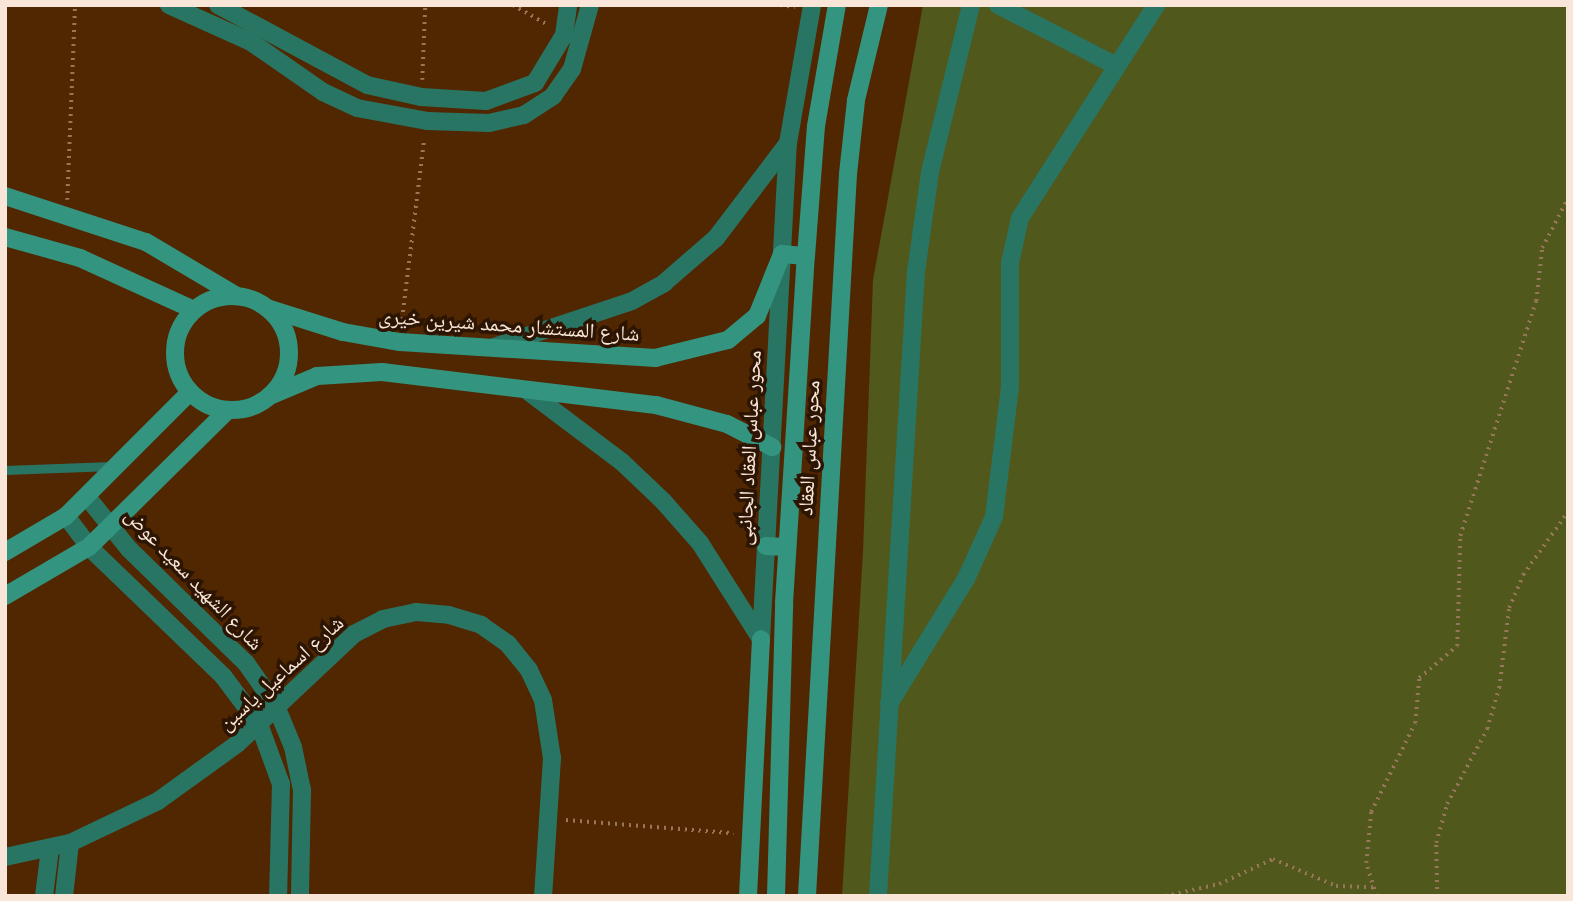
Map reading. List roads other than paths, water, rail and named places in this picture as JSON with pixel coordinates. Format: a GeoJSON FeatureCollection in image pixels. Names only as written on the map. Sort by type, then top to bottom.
{"type":"FeatureCollection","features":[{"type":"Feature","properties":{"kind":"street"},"geometry":{"type":"LineString","coordinates":[[169,5],[251,42],[323,92],[357,108],[427,121],[489,123],[524,115],[553,96],[572,69],[590,5]]}},
{"type":"Feature","properties":{"kind":"street"},"geometry":{"type":"LineString","coordinates":[[218,5],[367,85],[421,97],[486,101],[511,96],[535,83],[564,35],[568,5]]}},
{"type":"Feature","properties":{"kind":"street","name":"محور عباس العقاد الجانبى"},"geometry":{"type":"LineString","coordinates":[[748,896],[788,143],[812,5]]}},
{"type":"Feature","properties":{"kind":"street","name":"محور عباس العقاد"},"geometry":{"type":"LineString","coordinates":[[776,896],[787,547],[806,256],[816,126],[837,5]]}},
{"type":"Feature","properties":{"kind":"street","name":"محور عباس العقاد"},"geometry":{"type":"LineString","coordinates":[[807,896],[846,200],[856,100],[879,5]]}},
{"type":"Feature","properties":{"kind":"street"},"geometry":{"type":"LineString","coordinates":[[878,896],[887,707],[916,272],[930,172],[971,5]]}},
{"type":"Feature","properties":{"kind":"street"},"geometry":{"type":"LineString","coordinates":[[998,5],[1113,64]]}},
{"type":"Feature","properties":{"kind":"street"},"geometry":{"type":"LineString","coordinates":[[887,707],[966,579],[994,517],[1010,387],[1009,275],[1020,218],[1113,64],[1156,5]]}},
{"type":"Feature","properties":{"kind":"street"},"geometry":{"type":"LineString","coordinates":[[487,349],[584,319],[664,284],[716,238],[788,143]]}},
{"type":"Feature","properties":{"kind":"street"},"geometry":{"type":"LineString","coordinates":[[5,196],[66,212],[146,242],[237,296],[267,308],[286,334],[289,350],[285,374],[272,395]]}},
{"type":"Feature","properties":{"kind":"street"},"geometry":{"type":"LineString","coordinates":[[5,237],[80,258],[194,310],[237,296]]}},
{"type":"Feature","properties":{"kind":"street"},"geometry":{"type":"LineString","coordinates":[[782,254],[806,256]]}},
{"type":"Feature","properties":{"kind":"street","name":"شارع المستشار محمد شيرين خيرى"},"geometry":{"type":"LineString","coordinates":[[267,308],[343,332],[400,342],[589,358],[693,353],[728,340],[757,316],[782,254]]}},
{"type":"Feature","properties":{"kind":"street"},"geometry":{"type":"LineString","coordinates":[[194,310],[175,351],[190,393],[228,410]]}},
{"type":"Feature","properties":{"kind":"street"},"geometry":{"type":"LineString","coordinates":[[5,596],[89,547],[228,410],[259,404],[272,395],[317,376],[348,372],[656,405],[727,424],[772,447]]}},
{"type":"Feature","properties":{"kind":"street"},"geometry":{"type":"LineString","coordinates":[[528,392],[622,462],[663,501],[700,544],[761,639]]}},
{"type":"Feature","properties":{"kind":"street"},"geometry":{"type":"LineString","coordinates":[[5,552],[66,516],[122,465],[190,393]]}},
{"type":"Feature","properties":{"kind":"street","name":"شارع الشهيد سعيد عوض"},"geometry":{"type":"LineString","coordinates":[[87,497],[110,527],[246,663],[276,706],[302,790],[300,896]]}},
{"type":"Feature","properties":{"kind":"street"},"geometry":{"type":"LineString","coordinates":[[66,516],[89,547],[215,667],[259,724],[281,784],[278,896]]}},
{"type":"Feature","properties":{"kind":"street"},"geometry":{"type":"LineString","coordinates":[[766,546],[787,547]]}},
{"type":"Feature","properties":{"kind":"street","name":"شارع اسماعيل ياسين"},"geometry":{"type":"LineString","coordinates":[[5,858],[70,843],[158,801],[259,724],[354,634],[383,619],[416,612],[449,615],[481,625],[508,644],[529,670],[542,700],[552,758],[543,896]]}},
{"type":"Feature","properties":{"kind":"street"},"geometry":{"type":"LineString","coordinates":[[64,896],[70,843]]}},
{"type":"Feature","properties":{"kind":"street"},"geometry":{"type":"LineString","coordinates":[[44,896],[50,849]]}},
{"type":"Feature","properties":{"kind":"lane"},"geometry":{"type":"LineString","coordinates":[[5,470],[122,465]]}}]}
